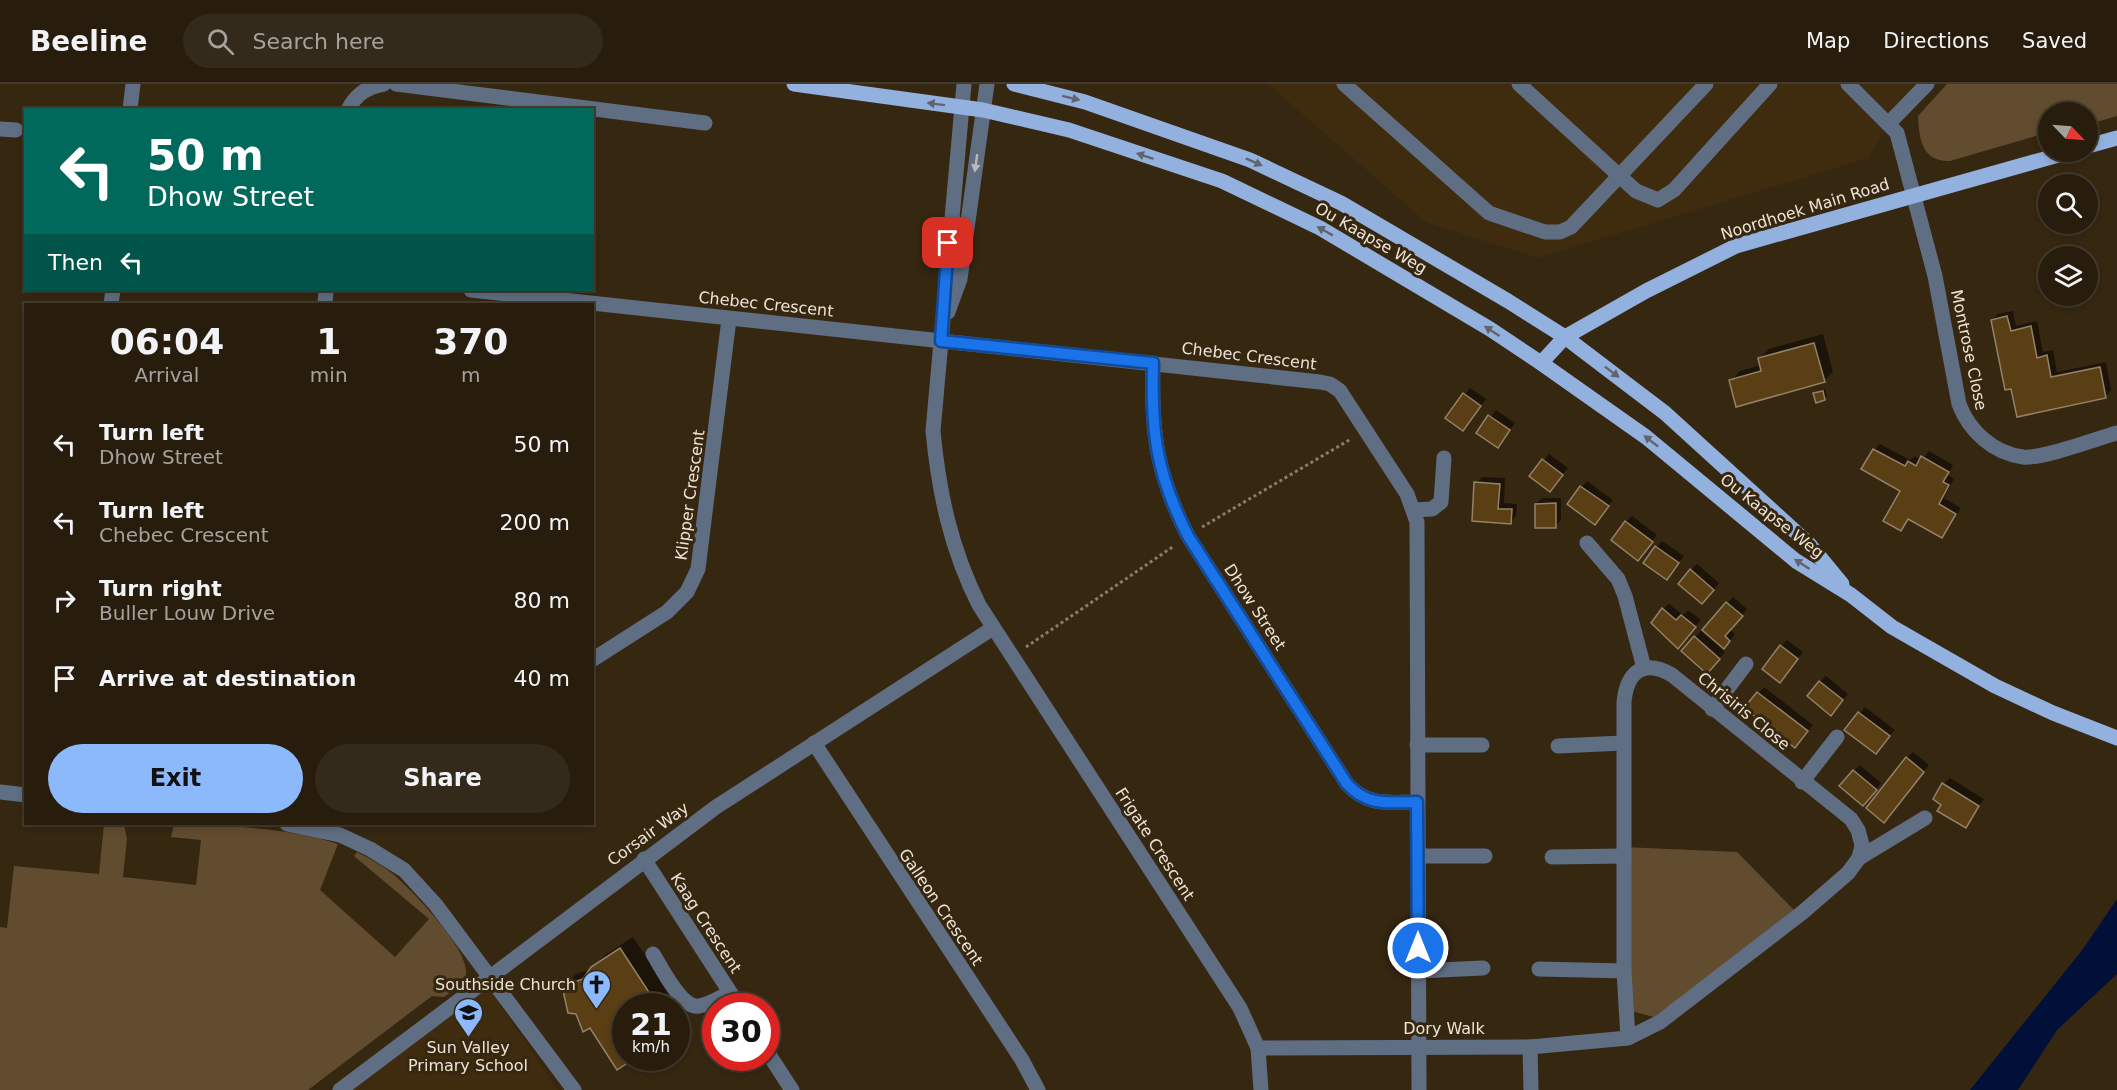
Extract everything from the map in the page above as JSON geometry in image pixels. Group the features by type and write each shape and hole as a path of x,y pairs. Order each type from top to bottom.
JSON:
{"main road":[{"name":"Ou Kaapse Weg","path":"795,84 983,110 1069,130 1222,181 1320,228 1481,323 1541,363 1646,437 1796,561 1851,595 1892,627 1937,655 2053,713 2117,738"},
{"name":"Ou Kaapse Weg","path":"1014,84 1085,102 1250,160 1341,203 1499,295 1565,337 1665,412 1809,544 1851,595"},
{"path":"2098,143 2117,138"},
{"name":"Noordhoek Main Road","path":"1541,363 1565,337 1646,291 1736,246 2038,160"}],"street":[{"path":"130,108 133,84"},
{"path":"349,108 359,94 372,86 384,84"},
{"path":"396,84 586,108"},
{"path":"942,333 964,84"},
{"path":"942,333 960,279 987,84"},
{"path":"1344,84 1489,213 1545,232 1560,232 1571,227 1706,84"},
{"path":"1519,84 1620,176 1646,197 1658,200 1666,197 1770,84"},
{"name":"Montrose Close","path":"1848,84 1897,133 1935,276 1959,404 1965,421 1990,444 2024,457 2117,433"},
{"path":"1888,123 1927,84"},
{"path":"594,109 705,123"},
{"path":"0,129 16,130"},
{"name":"Chebec Crescent","path":"477,291 563,303"},
{"name":"Chebec Crescent","path":"594,306 729,319 942,333 1153,363 1330,384 1347,400 1407,494 1414,510 1417,535 1419,1090"},
{"name":"Klipper Crescent","path":"594,659 667,612 687,592 698,569 729,319"},
{"name":"Frigate Crescent","path":"942,333 933,431 938,483 956,555 979,605 993,628 1240,1008 1258,1048 1260,1090"},
{"name":"Dhow Street","path":"1153,363 1152,406 1159,466 1172,504 1188,536 1347,784 1357,795 1367,800 1417,802"},
{"path":"1414,510 1432,509 1441,502 1444,458"},
{"path":"1587,543 1622,587 1644,668 1630,678 1625,688 1623,743 1624,971 1628,1038 1660,1022 1803,912 1848,873 1859,858 1925,818"},
{"name":"Corsair Way","path":"340,1090 489,975 716,807 993,628"},
{"path":"1712,709 1746,664"},
{"name":"Chrisiris Close","path":"1644,668 1659,668 1672,675 1802,782 1851,819 1858,830 1862,844 1859,858"},
{"path":"1802,782 1837,737"},
{"name":"Galleon Crescent","path":"814,743 888,860 1022,1060 1038,1090"},
{"path":"1558,746 1623,743"},
{"path":"1417,745 1482,745"},
{"path":"0,792 24,795"},
{"path":"291,825 340,836 370,849 404,870 436,905 574,1090"},
{"path":"1418,856 1485,856"},
{"path":"1552,857 1624,856"},
{"name":"Kaag Crescent","path":"644,859 730,993"},
{"path":"653,954 681,998 690,1005 702,1006"},
{"path":"1418,970 1483,968"},
{"path":"1539,969 1624,971"},
{"name":"Dory Walk","path":"1258,1048 1530,1047 1628,1038"},
{"path":"1530,1047 1531,1090"},
{"path":"780,1071 792,1090"}],"shaded area":[{"path":"1268,84 1927,84 1889,123 1869,158 1537,258 1426,222"},
{"path":"1947,84 2117,84 2117,116 2098,122 2098,102 2038,102 2038,135 1950,161 1933,158 1924,148 1919,133 1918,116"},
{"path":"104,825 124,825 127,839 123,877 196,885 201,840 171,837 174,825 234,826 279,831 338,844 320,890 395,957 429,919 354,856 357,852 375,862 393,874 438,921 459,950 465,963 465,978 444,997 432,996 308,1090 0,1090 0,927 7,928 14,866 99,874"},
{"path":"1624,847 1737,852 1798,914 1654,1017 1627,1010"},
{"name":"Sun Valley Primary School","path":"486,984 558,1090 343,1090"}],"water":[{"path":"2117,899 2117,974 2057,1030 2018,1090 1970,1090 2083,949"}],"building":[{"path":"2007,316 2011,331 2031,326 2037,358 2047,355 2051,377 2100,367 2106,398 2017,417 2011,389 2005,390 1991,320"},
{"path":"1814,343 1825,382 1736,407 1729,380 1761,371 1758,358"},
{"path":"1823,391 1825,400 1816,403 1813,393"},
{"path":"1463,393 1481,406 1463,431 1445,418"},
{"path":"1488,415 1510,430 1498,448 1476,433"},
{"path":"1873,449 1905,466 1908,461 1916,466 1921,456 1949,472 1943,482 1949,485 1939,504 1956,514 1942,538 1908,519 1901,531 1883,521 1900,491 1861,469"},
{"path":"1542,459 1563,475 1550,492 1529,476"},
{"path":"1474,482 1500,484 1498,509 1512,509 1511,524 1472,521"},
{"path":"1580,486 1609,506 1595,525 1567,504"},
{"path":"1556,503 1556,528 1535,528 1535,504"},
{"path":"1625,521 1653,542 1638,561 1611,540"},
{"path":"1655,546 1679,563 1667,580 1643,563"},
{"path":"1690,569 1714,590 1702,604 1678,584"},
{"path":"1726,602 1743,616 1725,636 1730,641 1724,649 1702,630"},
{"path":"1662,608 1676,620 1681,615 1696,627 1678,649 1651,623"},
{"path":"1694,636 1720,659 1707,674 1681,651"},
{"path":"1780,645 1798,659 1780,683 1762,669"},
{"path":"1819,681 1843,700 1831,716 1807,696"},
{"path":"1757,692 1808,731 1795,748 1744,708"},
{"path":"1858,712 1890,736 1876,754 1844,730"},
{"path":"1906,757 1924,772 1884,823 1866,808"},
{"path":"1853,770 1877,790 1863,806 1839,786"},
{"path":"1942,783 1979,806 1966,828 1937,811 1941,805 1933,799"},
{"name":"Southside Church","path":"620,948 649,993 612,993 612,1062 590,1028 583,1032 576,1014 568,1013 562,986 583,979 591,967"}],"place":[{"name":"Southside Church","path":"597,1010"},
{"name":"Sun Valley Primary School","path":"468,1038"}],"route":[{"path":"948,243 941,341 1153,363 1152,406 1154,439 1159,466 1172,504 1188,536 1347,784 1357,795 1367,800 1417,802 1418,948"}]}
